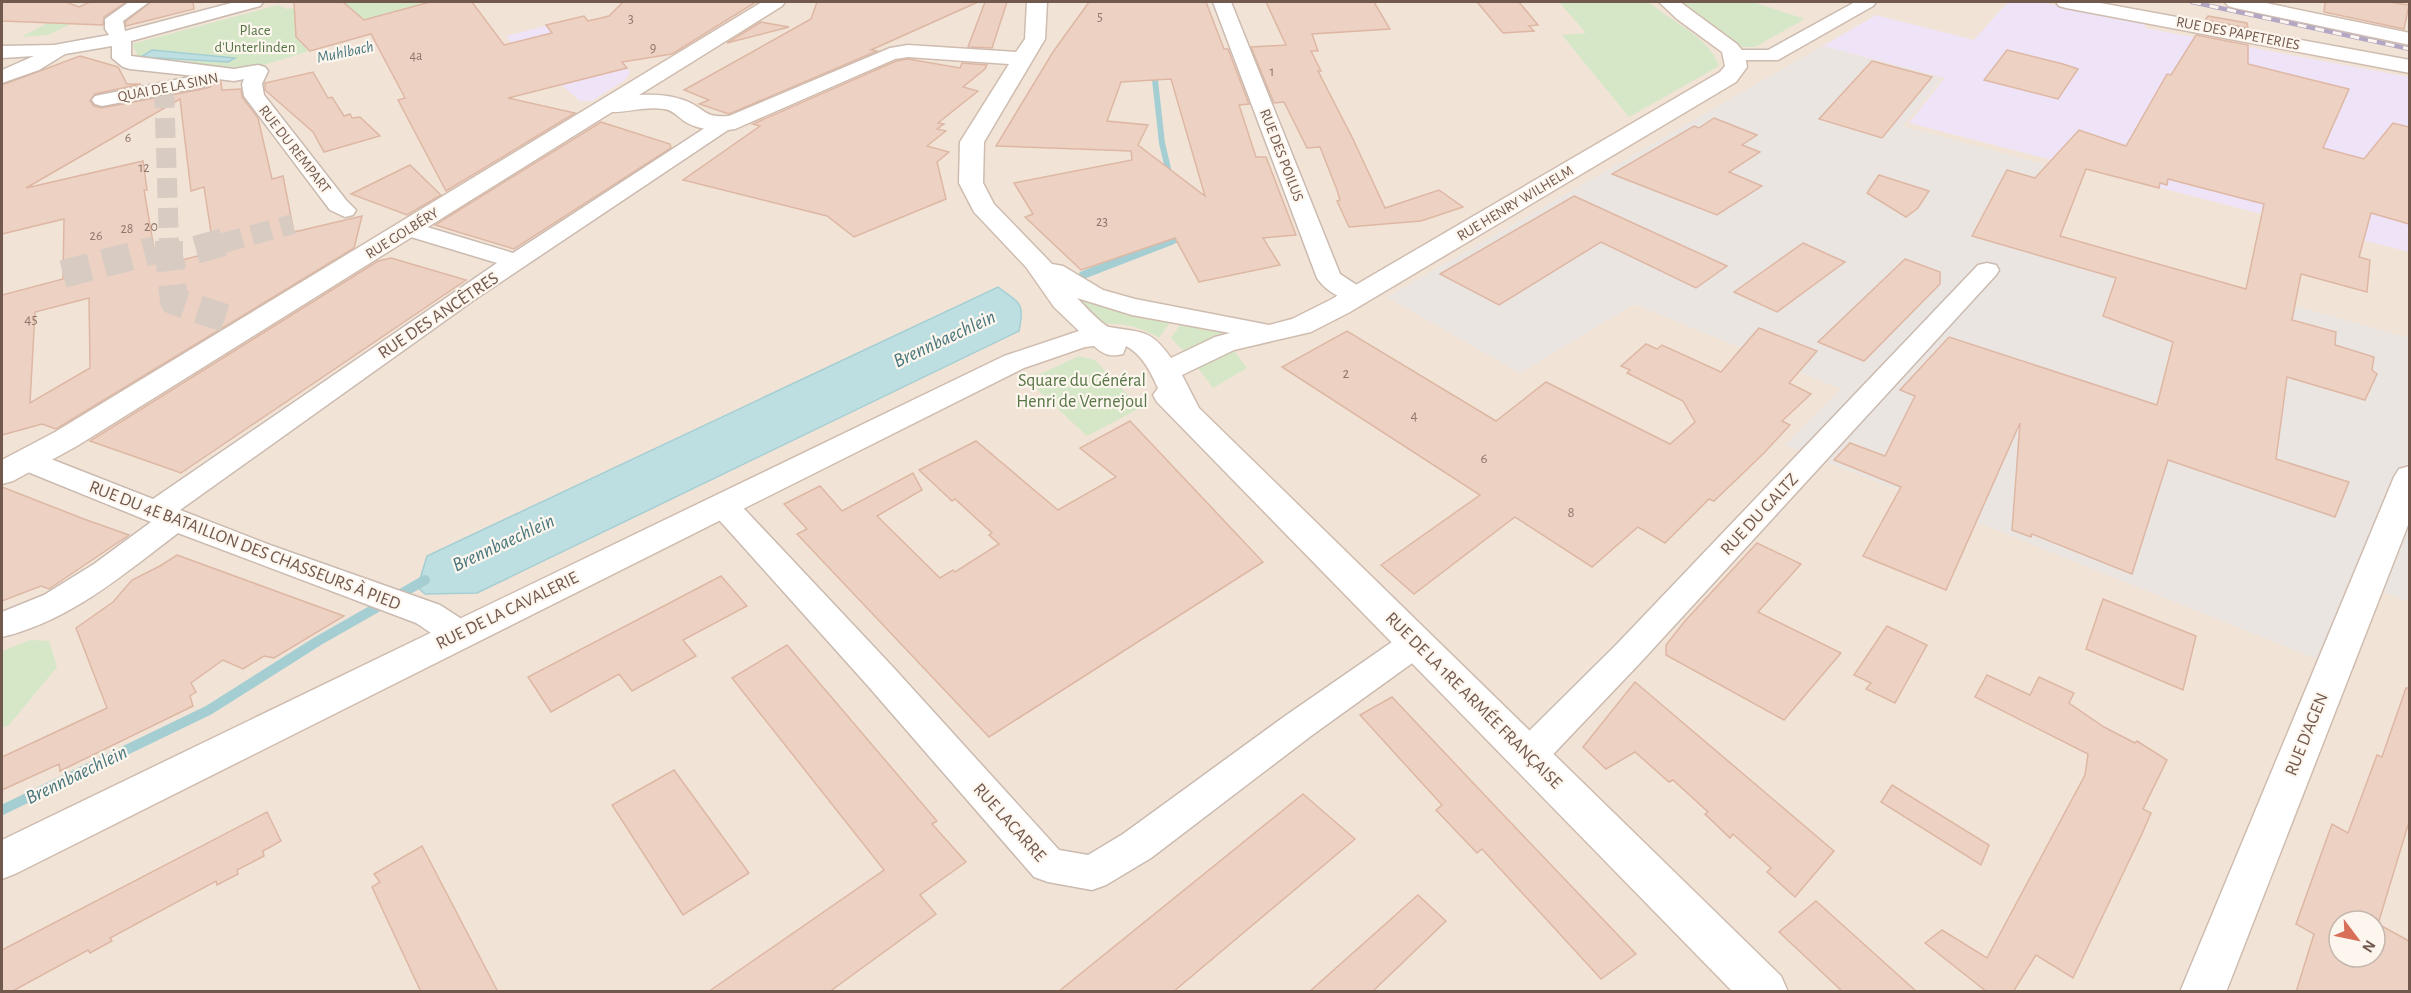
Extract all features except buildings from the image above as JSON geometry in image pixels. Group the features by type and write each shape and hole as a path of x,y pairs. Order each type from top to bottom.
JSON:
{"main road":[{"name":"RUE GOLBÉRY","path":"15,467 409,229 775,2"},
{"path":"1037,2 1035,39 972,142 971,183 983,207 1036,261 1064,301 1099,336 1184,409"},
{"path":"1669,2 1684,15 1722,40 1734,54"},
{"name":"RUE DES PAPETERIES","path":"2066,2 2409,67"},
{"path":"2235,2 2409,39"},
{"path":"605,108 637,102 662,102 680,106 692,116 708,122 724,124 735,122 890,54 908,51 1024,59"},
{"name":"RUE HENRY WILHELM","path":"1164,372 1225,343 1302,326 1357,296 1716,86 1734,72 1736,67 1734,54"},
{"name":"RUE HENRY WILHELM","path":"1036,261 1093,296 1132,307 1274,333"},
{"name":"RUE DE LA CAVALERIE","path":"1014,362 1048,330 1064,301"},
{"path":"1099,336 1115,334 1140,341 1151,352 1164,372 1184,409"},
{"name":"RUE DE LA CAVALERIE","path":"2,860 443,624 723,505 1014,362 1099,336"},
{"name":"RUE DE LA 1RE ARMÉE FRANÇAISE","path":"1184,409 1765,992"},
{"name":"RUE D'AGEN","path":"2203,992 2409,477"}],"street":[{"path":"122,37 114,28 114,19 140,2"},
{"path":"2,52 86,47 254,2"},
{"name":"RUE DES POILUS","path":"1222,2 1329,278 1357,296"},
{"path":"1734,54 1771,56 1867,2"},
{"name":"QUAI DE LA SINN","path":"122,37 122,58 130,63 248,77"},
{"path":"2,77 32,66 60,49"},
{"name":"QUAI DE LA SINN","path":"102,100 248,77"},
{"name":"RUE DU REMPART","path":"248,77 254,96 338,205 345,210"},
{"name":"RUE DES ANCÊTRES","path":"2,626 56,604 105,572 165,516 400,340 724,124"},
{"path":"409,229 518,262"},
{"name":"RUE DU GALTZ","path":"1528,756 1628,654 1987,270"},
{"name":"RUE DU 4E BATAILLON DES CHASSEURS À PIED","path":"15,467 165,516 359,589 443,624"},
{"name":"RUE LACARRE","path":"723,505 880,676 1048,865 1092,873 1137,846 1417,642"}],"shaded area":[{"path":"2,2 2409,2 2409,338 2051,237 2076,173 1902,126 1943,78 1520,373 1634,304 1841,389 1786,445 2378,590 2409,602 2409,991 2,992"},
{"path":"2008,2 2039,2 2145,22 2145,28 2409,77 2409,252 1909,123 1945,78 1823,46 1876,15 1974,40"},
{"path":"584,16 630,72 625,80 592,101 580,101 538,64 528,66 506,36"},
{"path":"1822,46 1943,78 1903,126 2076,173 2051,237 2409,338 2409,602 2378,590 2324,662 1785,445 1841,389 1634,304 1520,373 1387,297"}],"green space":[{"path":"343,2 430,2 364,20"},
{"path":"1559,2 1649,2 1707,46 1719,66 1629,117 1562,35 1586,33"},
{"path":"1679,2 1753,2 1805,19 1755,47 1742,47"},
{"name":"Place d'Unterlinden","path":"278,5 287,9 302,7 329,35 301,43 309,51 252,69 133,59 137,54 132,44","holes":["206,55 234,58 228,62 142,57"]},
{"path":"56,19 77,21 48,35 21,37"},
{"path":"1075,297 1172,320 1159,338 1132,326 1102,324"},
{"path":"1182,322 1232,333 1186,353 1171,338"},
{"path":"1229,351 1235,352 1247,368 1213,388 1198,368"},
{"name":"Square du Général Henri de Vernejoul","path":"1079,356 1095,360 1140,408 1087,436 1027,380"},
{"path":"31,640 49,641 57,667 9,725 2,728 2,651"}],"water":[{"path":"152,50 235,58 228,62 141,57"},
{"path":"998,287 1016,301 1021,309 1019,331 477,593 425,594 414,584 420,579 427,556"}],"waterway":[{"name":"Brennbaechlein","path":"1154,71 1162,143 1170,177"},
{"name":"Brennbaechlein","path":"1168,243 1185,236"},
{"name":"Brennbaechlein","path":"1083,275 1171,241"},
{"name":"Brennbaechlein","path":"2,810 209,710 318,641 425,580"}],"tunnel":[{"path":"164,88 169,243"},
{"path":"223,243 293,224"},
{"path":"169,257 228,241"},
{"path":"169,243 169,257"},
{"path":"63,274 155,250"},
{"path":"169,257 174,301 225,318"}],"railway":[{"path":"2192,2 2410,49"}],"water label":[{"name":"Muhlbach","path":"345,51"}]}
